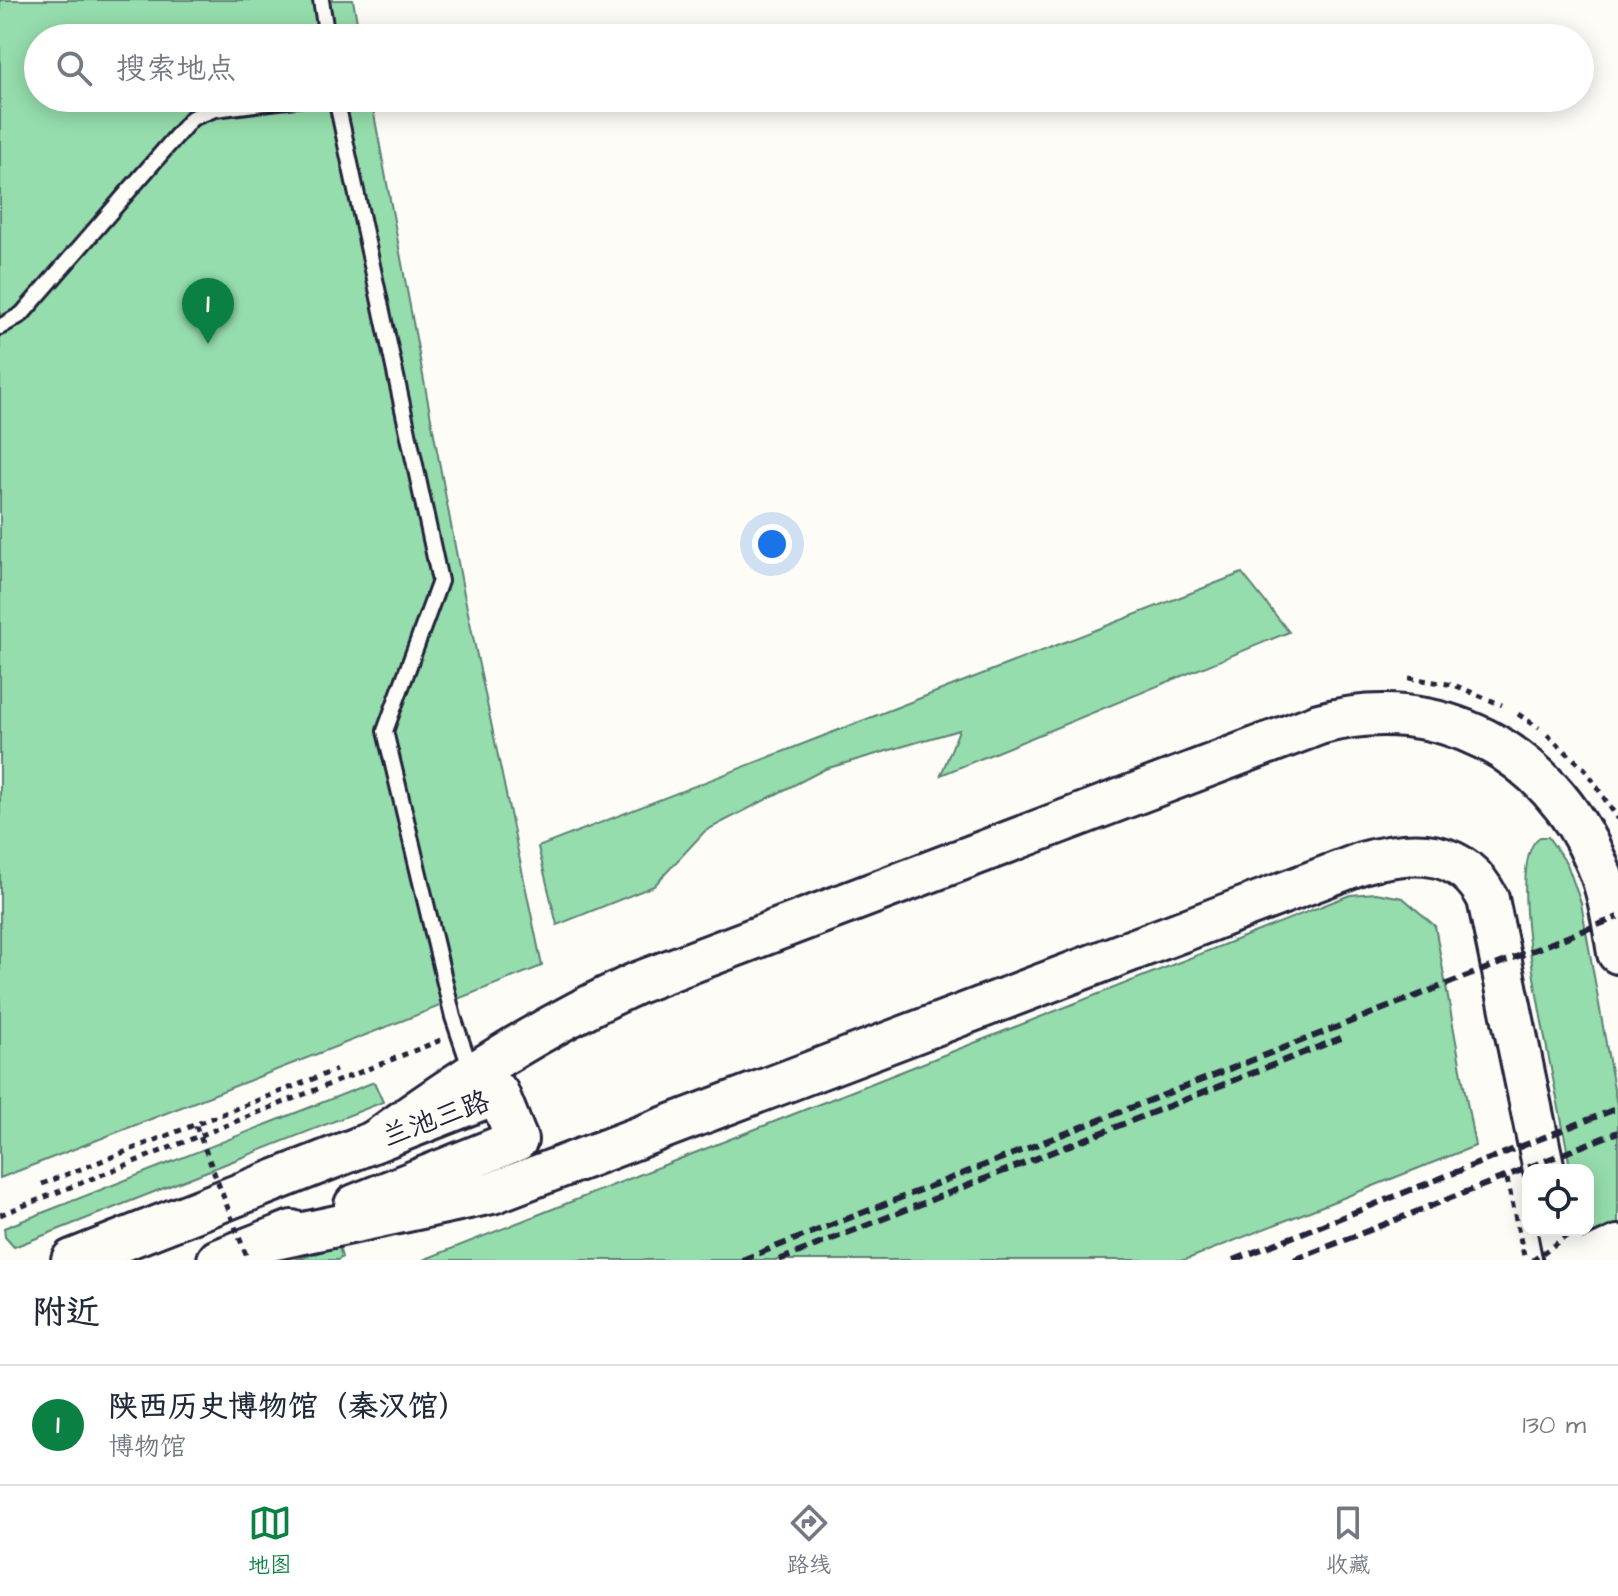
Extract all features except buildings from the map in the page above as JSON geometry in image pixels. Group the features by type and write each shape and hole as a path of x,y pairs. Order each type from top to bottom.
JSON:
{"street":[{"path":"375,1141 472,1073 570,1014 637,983 1319,724 1366,713 1410,714 1457,727 1499,747 1536,776 1565,809 1589,846 1601,876 1618,953"},
{"path":"257,1250 492,1193 1362,863 1409,853 1451,858 1480,884 1488,899 1543,1164"},
{"name":"兰池三路","path":"72,1260 498,1093 517,1140 257,1250 218,1260"},
{"path":"1567,1236 1588,1252"}],"lane":[{"path":"321,0 325,24"},
{"path":"0,327 22,314 192,118 207,112"},
{"path":"339,112 440,581 385,731 453,1017 472,1073"}],"path":[{"path":"42,1184 336,1070"},
{"path":"196,1126 257,1250"},
{"path":"1504,1165 1525,1260"},
{"path":"1533,1260 1588,1252"}],"green space":[{"path":"0,0 353,0 357,24 24,24 24,112 374,112 463,589 542,966 0,1178"},
{"path":"1242,573 1289,632 941,775 959,730 825,769 705,831 654,886 557,925 538,847"},
{"path":"1540,837 1548,837 1567,864 1581,903 1618,1111 1618,1260 1583,1260 1580,1236 1594,1236 1594,1164 1569,1164 1529,940 1525,893 1528,857"},
{"path":"1376,893 1403,898 1435,926 1475,1146 1185,1260 423,1260 1350,895"},
{"path":"374,1082 383,1102 14,1247 5,1237 4,1228"},
{"path":"339,1247 342,1257 338,1260 295,1260"}],"railway":[{"path":"742,1260 1618,917"},
{"path":"779,1260 1341,1038"},
{"path":"1234,1260 1618,1108"},
{"path":"1294,1260 1618,1132"}],"place":[{"name":"陕西历史博物馆（秦汉馆）","path":"208,344"}]}
